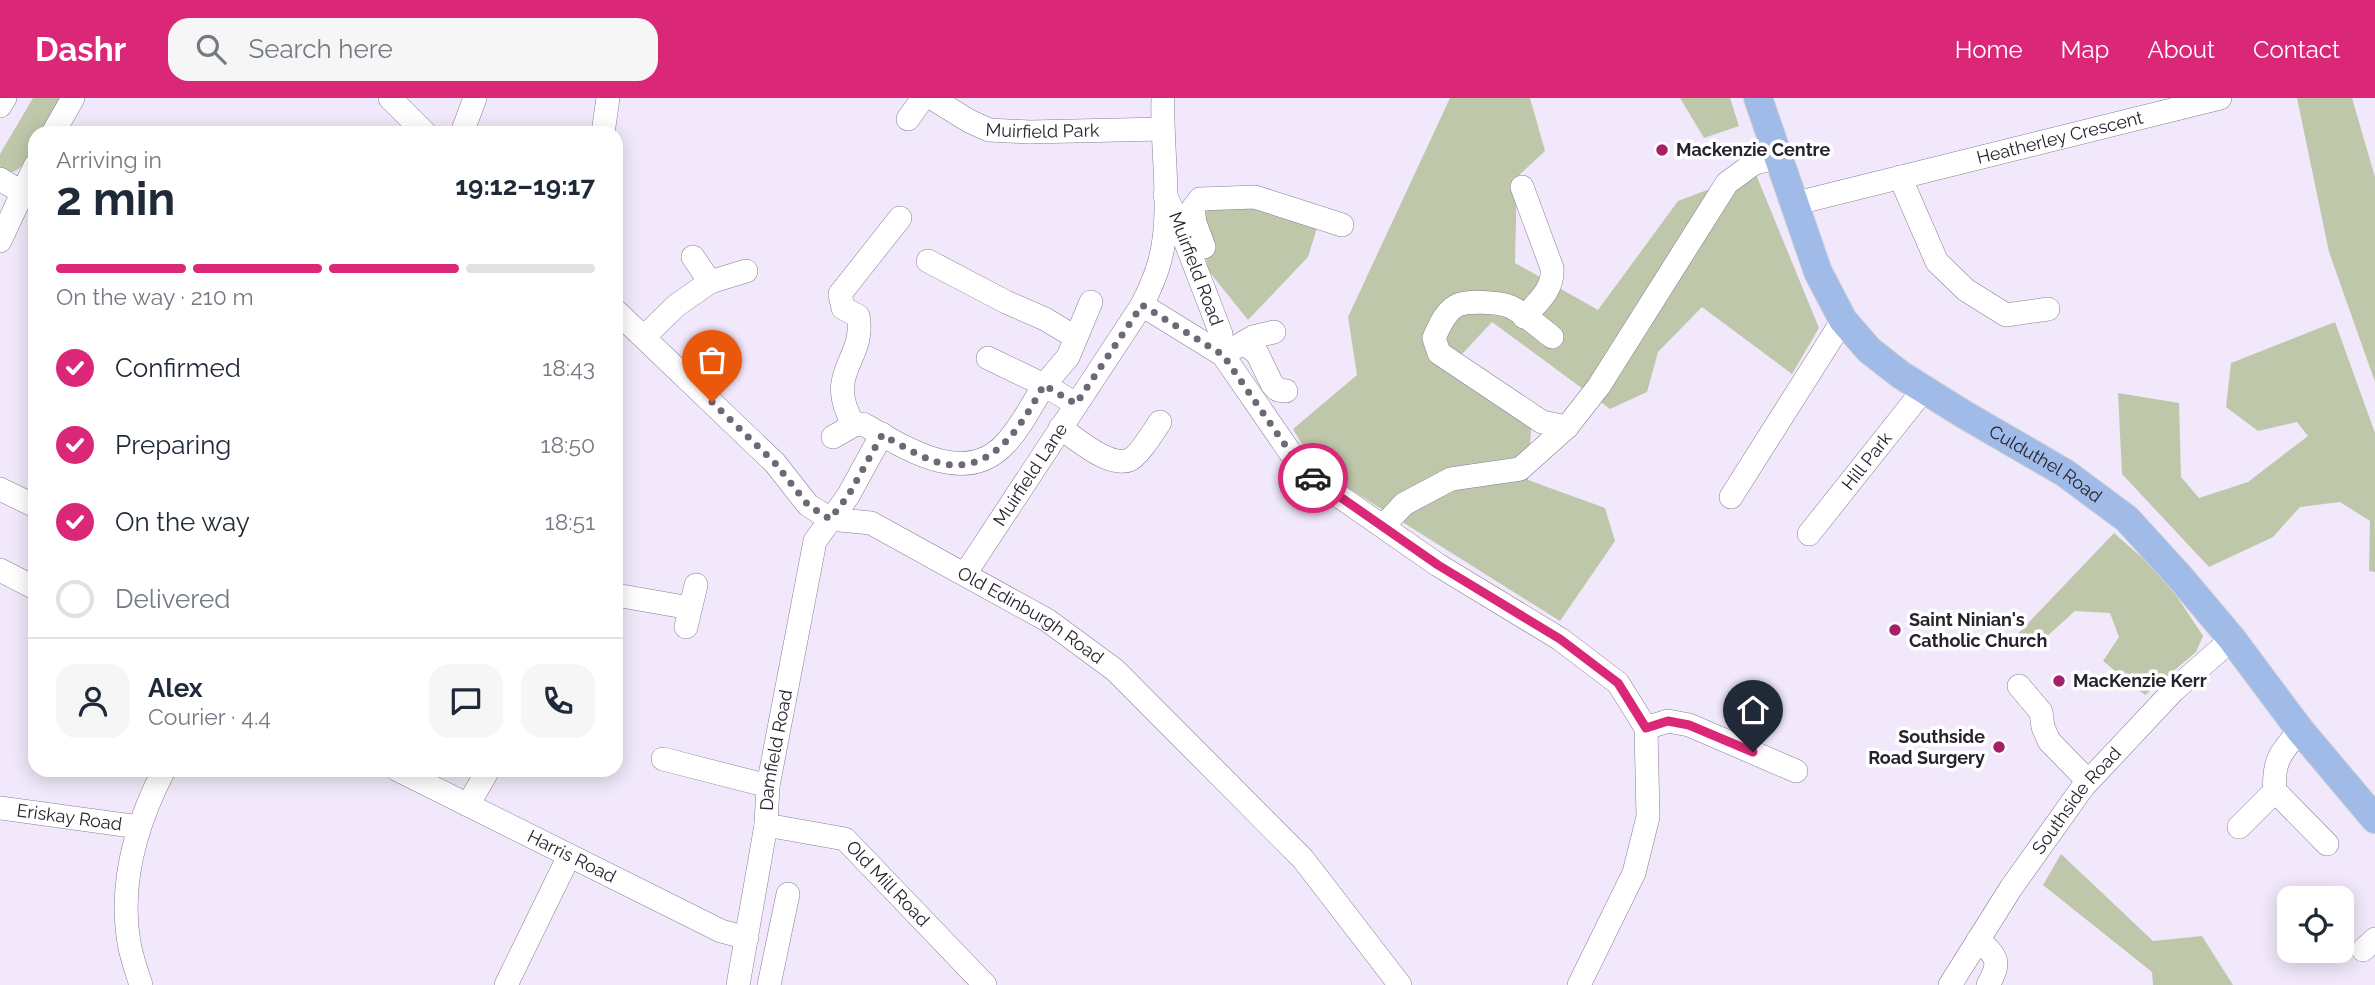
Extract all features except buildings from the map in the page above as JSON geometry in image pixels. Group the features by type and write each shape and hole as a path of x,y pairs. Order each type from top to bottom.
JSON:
{"main road":[{"name":"Culduthel Road","path":"1758,98 1818,272 1843,320 1869,350 1901,374 2065,473 2127,519 2232,639 2300,730 2375,819"}],"street":[{"path":"0,106 5,98"},
{"path":"57,126 73,98"},
{"path":"390,98 418,126"},
{"path":"465,126 475,98"},
{"path":"604,126 608,98"},
{"path":"908,119 923,98"},
{"name":"Muirfield Park","path":"932,98 989,130 1030,132 1162,129"},
{"name":"Muirfield Road","path":"1163,98 1165,195 1177,217 1221,334 1223,355 1303,471 1438,565 1560,639 1618,683 1646,728"},
{"name":"Heatherley Crescent","path":"1793,204 2220,98"},
{"path":"1382,526 1404,504 1451,479 1520,469 1567,427 1599,386 1727,183 1753,164 1777,157"},
{"path":"1900,177 1937,262 1966,290 2006,315 2048,309"},
{"path":"0,179 22,191"},
{"path":"0,242 28,179"},
{"path":"1522,187 1552,268 1547,291 1524,317"},
{"name":"Muirfield Lane","path":"965,574 1142,305 1161,258 1165,195"},
{"path":"1199,276 1208,271 1208,257 1195,223 1193,208 1200,199 1255,197 1342,225"},
{"path":"854,425 846,411 841,392 846,368 861,331 858,316 843,308 840,294 900,218"},
{"path":"692,257 710,282"},
{"path":"928,261 1045,319 1074,337"},
{"path":"644,337 677,305 710,282 746,271"},
{"path":"832,437 854,425 863,424 927,457 950,465 977,463 1004,446 1044,385 1068,357 1074,337 1091,302"},
{"path":"1552,337 1510,306 1496,303 1457,305 1443,319 1434,338 1439,353 1542,422 1567,427"},
{"path":"1142,305 1223,355 1253,337 1275,332"},
{"path":"623,318 775,463 808,505 830,519"},
{"path":"1731,497 1843,320"},
{"path":"1243,343 1257,353 1272,384 1278,390 1286,391"},
{"path":"988,358 1076,404"},
{"name":"Hill Park","path":"1809,534 1925,388"},
{"path":"1060,428 1107,459 1118,461 1129,460 1135,456 1160,422"},
{"name":"Damfield Road","path":"738,985 766,825 768,786 815,541 848,496 882,435"},
{"path":"0,489 28,503"},
{"name":"Old Edinburgh Road","path":"830,519 871,523 1047,620 1115,670 1303,859 1400,985"},
{"path":"0,570 28,584"},
{"path":"623,598 688,618 696,586"},
{"name":"Southside Road","path":"1950,985 2011,888 2088,781 2174,690 2232,639"},
{"path":"2019,686 2041,712 2049,741 2088,781"},
{"path":"1579,985 1634,873 1648,817 1646,728 1668,721 1689,725 1796,771"},
{"path":"2239,827 2275,791 2275,764 2300,730"},
{"path":"663,759 768,786"},
{"name":"Eriskay Road","path":"141,985 130,949 127,916 129,876 139,827 161,777"},
{"name":"Harris Road","path":"412,777 721,931 747,938"},
{"path":"468,805 484,777"},
{"path":"2275,791 2328,844"},
{"name":"Eriskay Road","path":"0,808 139,827"},
{"name":"Old Mill Road","path":"766,825 845,839 985,985"},
{"path":"506,985 569,856"},
{"path":"769,985 788,894"},
{"path":"1978,940 1993,953 1996,961 1996,971 1988,985"}],"green space":[{"path":"33,98 61,98 44,126 28,126 28,156 21,167 10,172 0,169 0,154"},
{"path":"1450,98 1530,98 1545,151 1517,177 1515,263 1598,310 1678,201 1755,172 1819,328 1792,374 1702,307 1658,352 1647,392 1610,409 1492,322 1450,367 1531,429 1528,480 1605,508 1615,541 1560,621 1337,481 1309,456 1293,429 1357,375 1348,317"},
{"path":"1680,98 1730,98 1739,126 1704,138"},
{"path":"2297,98 2352,98 2375,177 2375,382 2329,252"},
{"path":"1263,190 1321,215 1308,257 1248,320 1208,270 1199,214"},
{"path":"2335,322 2375,433 2375,572 2369,571 2370,521 2340,502 2300,507 2273,537 2209,567 2122,474 2118,393 2179,403 2181,477 2199,498 2248,482 2308,436 2297,422 2258,431 2226,407 2231,363"},
{"path":"2114,533 2164,577 2203,636 2196,652 2145,695 2103,661 2119,637 2110,613 2075,611 2034,648 2014,638"},
{"path":"2061,854 2153,941 2202,936 2233,985 2153,985 2152,972 2043,885"}],"way so far":[{"path":"712,402 775,463 808,505 830,519 848,496 882,435 950,465 977,463 1004,446 1044,385 1076,404 1142,305 1223,355 1303,471 1313,478"}],"place":[{"name":"Mackenzie Centre","path":"1662,150"},
{"name":"Saint Ninian's Catholic Church","path":"1895,630"},
{"name":"MacKenzie Kerr","path":"2059,681"},
{"name":"Southside Road Surgery","path":"1999,747"}],"route":[{"path":"1313,478 1438,565 1560,639 1618,683 1646,728 1668,721 1689,725 1753,752"}]}
